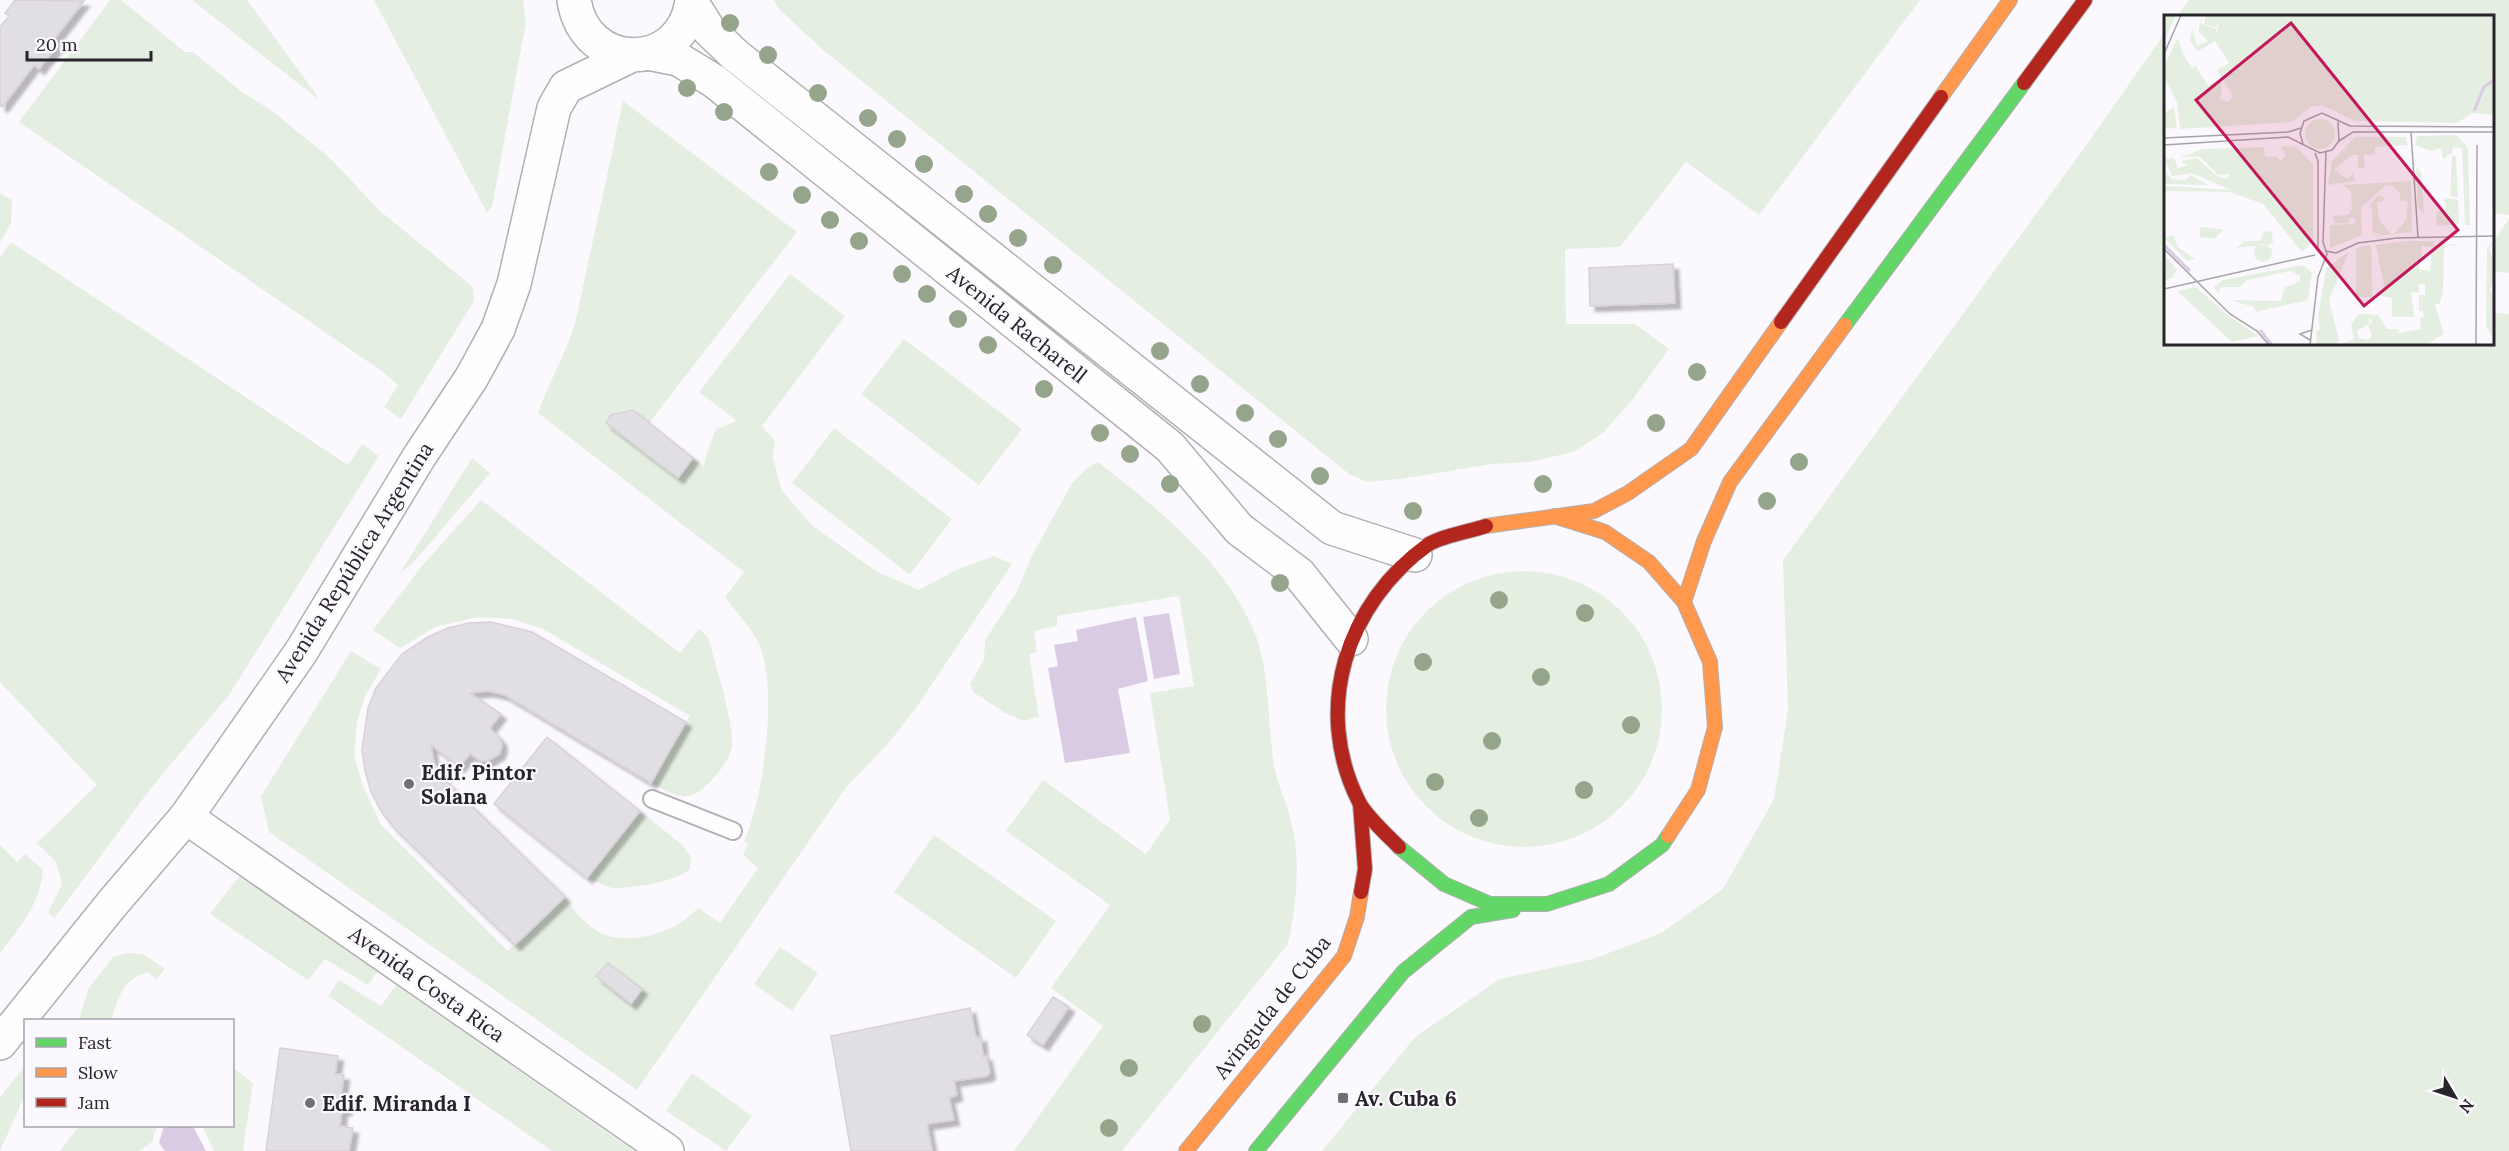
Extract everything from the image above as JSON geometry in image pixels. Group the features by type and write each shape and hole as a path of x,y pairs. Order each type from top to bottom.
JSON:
{"main road":[{"path":"1547,903 1490,904 1444,884 1398,845 1360,804 1342,754 1337,694 1351,639 1383,586 1431,543 1490,525 1594,511 1628,493 1691,449 2010,0"},
{"path":"1684,602 1704,541 1730,482 2085,0"},
{"path":"1256,1151 1403,972 1471,917 1547,903 1610,884 1662,844 1698,790 1715,727 1710,662 1684,602 1649,562 1605,532 1554,516"},
{"name":"Avinguda de Cuba","path":"1186,1151 1344,956 1357,917 1365,869 1360,804"}],"street":[{"name":"Avenida Racharell","path":"574,0 577,16 583,29 596,43 612,52 678,59 714,81 1170,447 1239,529 1299,574 1351,639"},
{"name":"Avenida Racharell","path":"692,1 708,30 735,55 1332,528 1415,555"},
{"name":"Avenida República Argentina","path":"0,1043 186,817 301,652 419,457 466,385 498,329 514,285 554,108 566,87 639,54 665,46 688,18 692,1"},
{"name":"Avenida Costa Rica","path":"186,817 667,1151"}],"lane":[{"path":"652,799 733,831"}],"green space":[{"path":"110,0 121,0 185,52 193,52 242,92 272,111 330,158 379,210 473,287 474,301 401,419 384,407 398,385 383,372 19,122"},
{"path":"192,0 247,0 318,99"},
{"path":"374,0 523,0 526,22 492,207 487,213"},
{"path":"773,0 1920,0 1759,215 1686,162 1620,247 1565,249 1566,324 1635,324 1669,349 1633,399 1603,433 1573,452 1530,462 1492,464 1367,482 1349,474 822,49 780,10"},
{"path":"2189,0 2509,0 2509,215 2494,213 2494,15 2178,15"},
{"path":"2164,34 2164,345 2494,345 2494,312 2509,314 2509,1151 1322,1151 1415,1037 1500,979 1593,959 1661,933 1723,889 1774,799 1788,710 1783,560 2082,151"},
{"path":"623,101 797,232 649,423 704,466 716,429 737,421 699,392 790,274 845,316 762,426 775,441 773,458 782,491 813,526 876,571 919,590 956,570 994,556 1012,564 918,705 888,744 847,786 637,1090 269,832 261,796 351,651 381,669 365,696 357,722 354,755 363,786 381,825 508,951 565,897 574,910 593,928 614,937 649,936 671,928 698,908 720,923 758,868 743,855 748,844 744,841 758,798 763,770 768,713 767,685 764,661 758,642 725,597 744,572 538,413 575,324"},
{"path":"0,193 12,200 11,224 0,242"},
{"path":"2509,219 2509,273 2494,271 2494,241"},
{"path":"11,242 348,465 362,444 379,456 229,695 151,788 54,919 48,912 62,884 56,862 37,843 97,785 0,682 0,257"},
{"path":"904,339 1022,429 979,485 861,394"},
{"path":"834,428 952,519 910,575 792,483"},
{"path":"472,458 490,473 414,562 400,573"},
{"path":"1098,462 1166,517 1207,558 1241,605 1254,631 1266,681 1275,770 1289,813 1296,846 1297,878 1294,911 1288,944 1122,1151 1014,1151 1103,1026 1051,988 1110,905 1006,831 1043,780 1146,854 1170,820 1150,693 1194,686 1179,596 1057,616 1057,626 1034,631 1037,652 1029,654 1039,717 1023,721 1005,713 973,692 970,684 984,659 985,640 1016,593 1033,554 1071,485 1086,469"},
{"path":"481,500 680,653 699,629 708,637 728,711 732,740 730,755 708,784 693,794 680,796 651,783 690,716 543,629 512,619 478,617 435,627 400,648 373,630 421,567"},
{"path":"1524,571 1564,577 1589,587 1611,602 1631,622 1646,644 1656,669 1662,709 1656,749 1646,774 1631,796 1611,816 1589,831 1564,841 1524,847 1484,841 1459,831 1437,816 1417,796 1402,774 1392,749 1386,709 1392,669 1402,644 1417,622 1437,602 1459,587 1484,577"},
{"path":"640,811 680,843 691,856 690,869 684,874 665,881 632,887 614,888 587,878"},
{"path":"934,835 1056,921 1016,978 894,892"},
{"path":"0,845 17,862 25,854 43,870 38,894 28,915 0,953"},
{"path":"240,875 377,972 368,985 325,959 308,980 210,914"},
{"path":"780,947 818,973 792,1011 754,984"},
{"path":"128,953 143,954 165,969 156,980 148,972 127,984 119,997 112,1019 79,1019 88,989 113,957"},
{"path":"339,980 381,1006 396,985 634,1151 552,1151 328,996"},
{"path":"24,1067 24,1097 0,1151 0,1097"},
{"path":"234,1069 253,1083 243,1151 214,1151 202,1127 234,1127"},
{"path":"692,1073 752,1116 726,1151 666,1111"},
{"path":"78,1127 157,1127 152,1142 139,1151 60,1151"}],"shaded area":[{"path":"1169,613 1180,674 1154,679 1143,617"},
{"path":"1136,617 1148,681 1118,689 1130,753 1065,763 1048,668 1058,666 1054,645 1078,641 1076,630"},
{"path":"164,1127 194,1127 206,1151 165,1151 159,1143"}],"building":[{"path":"15,0 84,1 52,42 57,46 39,69 34,65 2,107 0,105 0,27 9,16 5,13"},
{"path":"1673,264 1675,303 1590,306 1589,268"},
{"path":"633,410 693,458 678,478 606,423 611,415"},
{"name":"Edif. Pintor Solana","path":"491,622 532,632 686,722 651,783 505,695 488,691 470,693 501,714 490,728 501,740 502,747 499,754 488,761 481,761 470,754 459,767 431,745 434,763 443,778 565,897 515,945 394,828 381,811 371,792 362,750 368,708 376,688 402,654 428,637 448,628 469,623"},
{"path":"547,737 640,811 587,878 494,804"},
{"path":"608,963 642,989 631,1004 596,976"},
{"path":"1053,997 1069,1007 1043,1045 1027,1035"},
{"path":"970,1008 976,1038 981,1036 983,1057 986,1055 990,1073 987,1076 954,1081 957,1095 949,1098 954,1120 927,1124 932,1151 851,1151 831,1036"},
{"name":"Edif. Miranda I","path":"280,1048 338,1056 335,1074 344,1075 341,1096 348,1097 346,1110 342,1110 340,1126 353,1128 349,1151 266,1151"}],"traffic: fast":[{"path":"1845,325 2024,83"},
{"path":"1399,847 1444,884 1490,904 1547,904 1609,884 1662,845 1668,836"},
{"path":"1256,1151 1403,972 1471,917 1513,910"}],"traffic: slow":[{"path":"1941,97 2010,0"},
{"path":"1486,526 1594,511 1628,493 1691,449 1781,322"},
{"path":"1684,602 1704,541 1730,482 1845,325"},
{"path":"1554,516 1605,532 1649,562 1684,602 1710,662 1715,727 1698,790 1668,836"},
{"path":"1186,1151 1344,956 1357,917 1361,892"}],"traffic: jam":[{"path":"2024,83 2085,0"},
{"path":"1781,322 1941,97"},
{"path":"1399,847 1362,808 1345,767 1338,731 1339,695 1345,660 1358,627 1376,596 1400,568 1435,541 1486,526"},
{"path":"1360,804 1365,869 1361,892"}],"place":[{"name":"Edif. Pintor Solana","path":"409,784"},
{"name":"Av. Cuba 6","path":"1343,1098"},
{"name":"Edif. Miranda I","path":"310,1103"}]}
